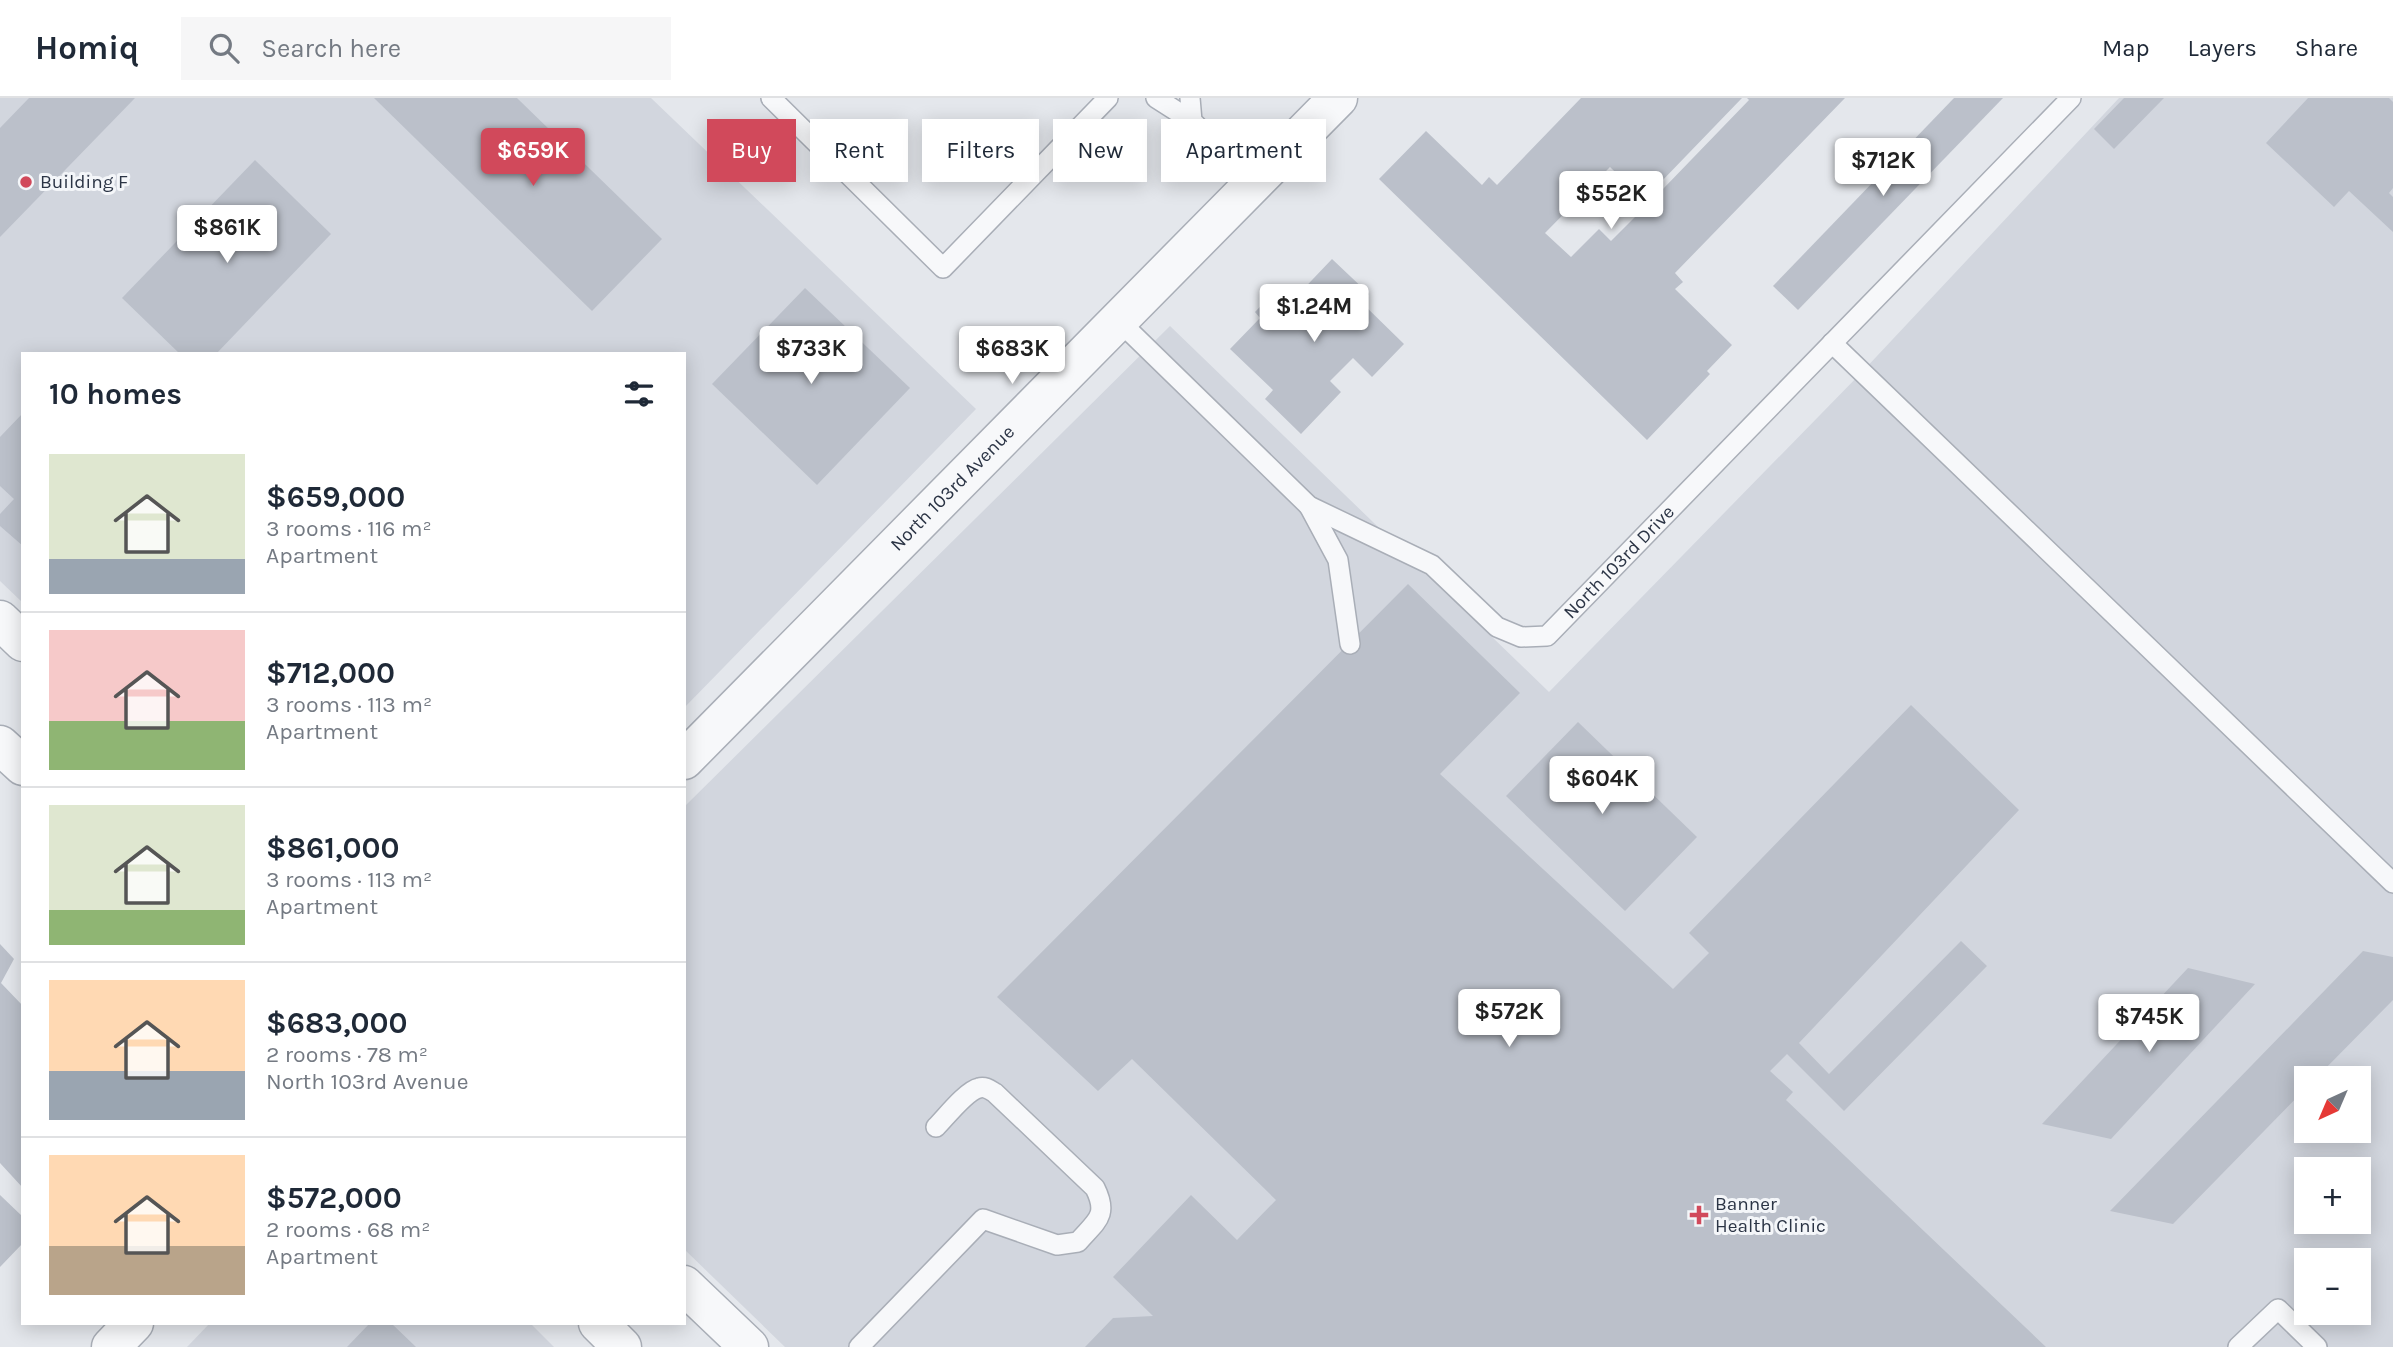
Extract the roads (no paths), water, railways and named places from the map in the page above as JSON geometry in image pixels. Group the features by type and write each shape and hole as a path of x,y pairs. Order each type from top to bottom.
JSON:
{"street":[{"name":"North 103rd Avenue","path":"686,759 1338,98"},
{"path":"0,620 21,640"},
{"path":"0,744 21,764"},
{"path":"686,1287 749,1347"},
{"path":"111,1347 132,1325"},
{"path":"600,1325 622,1347"}],"lane":[{"path":"771,98 943,268 1108,98"},
{"path":"1157,98 1189,119"},
{"path":"1190,98 1192,119"},
{"name":"North 103rd Drive","path":"1118,320 1309,506 1432,565 1497,627 1521,637 1547,636 2071,98"},
{"path":"1832,343 2393,883"},
{"path":"1309,506 1338,561 1350,644"},
{"path":"859,1347 983,1219 1057,1245 1078,1242 1099,1217 1102,1203 1095,1188 995,1093 986,1088 978,1088 967,1095 936,1126"},
{"path":"2238,1347 2278,1309 2317,1347"}],"place":[{"name":"Building F","path":"26,182"},
{"name":"Banner Health Clinic","path":"1699,1215"}]}
